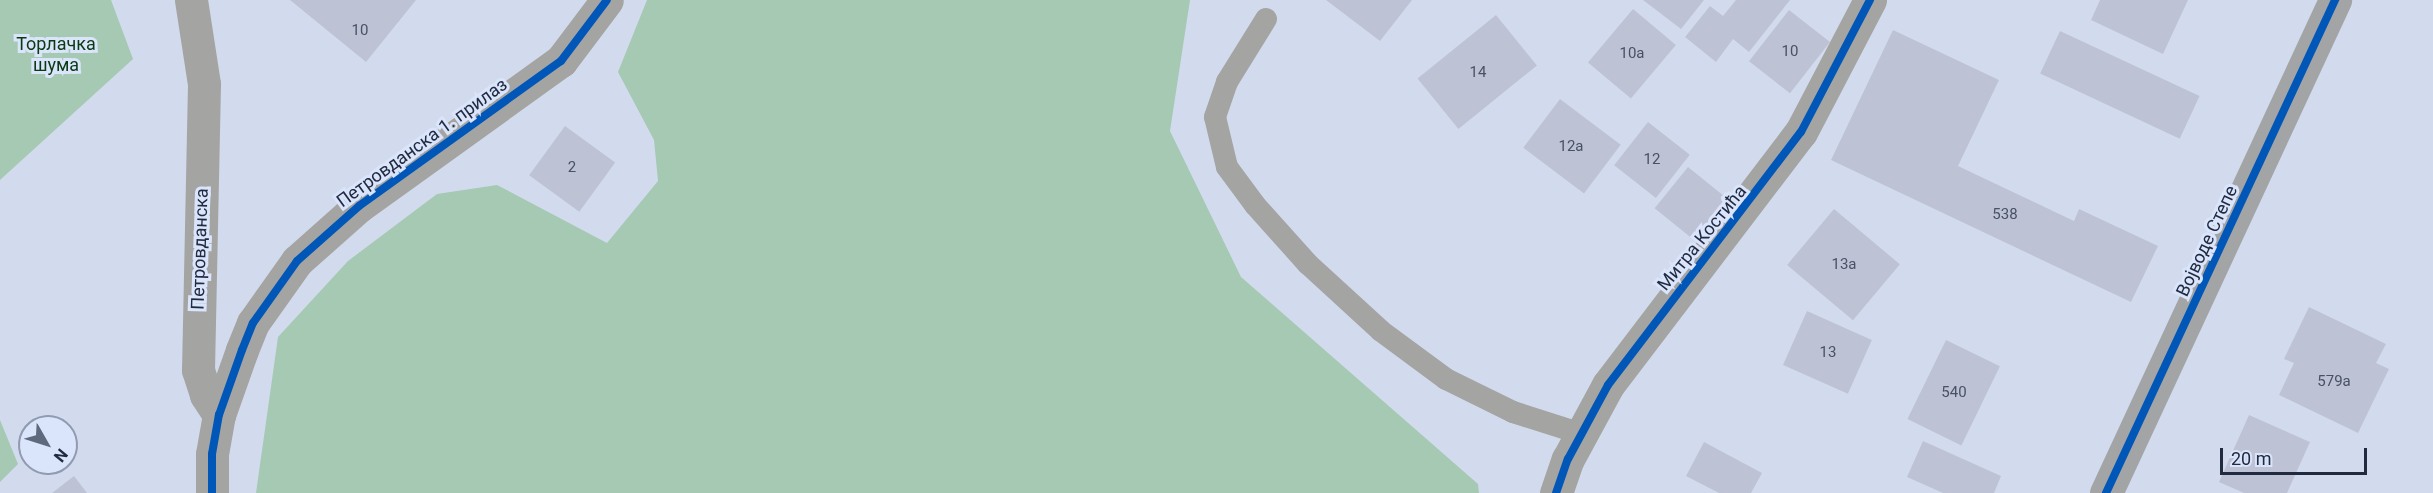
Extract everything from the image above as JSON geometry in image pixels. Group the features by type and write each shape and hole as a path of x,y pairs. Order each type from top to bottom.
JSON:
{"street":[{"name":"Петровданска","path":"191,0 204,84 198,370 206,395 219,415"},
{"name":"Петровданска 1. прилаз","path":"219,415 253,323 297,261 359,206 561,61 607,0"},
{"name":"Митра Костића","path":"1556,493 1581,434 1628,355 1801,132 1870,0"},
{"name":"Војводе Степе","path":"2106,493 2335,0"},
{"path":"212,493 212,454 219,415"}],"lane":[{"path":"1266,19 1223,91 1215,117 1227,167 1255,206 1308,264 1381,331 1446,379 1513,412 1581,434"}],"green space":[{"name":"Торлачка шума","path":"0,0 111,0 133,59 0,180"},
{"path":"647,0 1190,0 1170,131 1241,277 1478,484 1479,493 256,493 278,337 348,261 437,194 497,185 607,243 658,181 654,140 618,72"},
{"path":"0,420 18,464 0,482"}],"building":[{"path":"290,0 416,0 366,62"},
{"path":"1326,0 1412,0 1380,41"},
{"path":"1643,0 1704,0 1681,29"},
{"path":"1736,0 1790,0 1749,52 1733,39 1716,62 1685,37 1710,6 1723,16"},
{"path":"2100,0 2188,0 2163,54 2091,20"},
{"path":"1633,9 1676,45 1631,99 1588,63"},
{"path":"1789,10 1830,42 1790,93 1749,61"},
{"path":"1496,15 1537,66 1458,129 1418,79"},
{"path":"1893,30 1999,80 1958,166 2074,221 2079,209 2158,246 2131,302 1831,160"},
{"path":"2060,31 2200,96 2180,139 2040,74"},
{"path":"1560,99 1621,145 1584,193 1523,148"},
{"path":"1648,122 1690,155 1656,198 1614,165"},
{"path":"565,126 615,162 579,212 529,175"},
{"path":"1688,167 1732,203 1699,244 1655,208"},
{"path":"1834,209 1900,264 1853,320 1787,265"},
{"path":"2309,307 2386,344 2376,363 2389,369 2358,433 2279,395 2294,363 2284,359"},
{"path":"1807,311 1872,340 1848,394 1783,365"},
{"path":"1946,340 2000,366 1961,445 1907,419"},
{"path":"2249,415 2310,442 2287,493 2244,493 2219,482"},
{"path":"1923,441 2001,476 1994,493 1943,493 1907,477"},
{"path":"1704,442 1762,473 1751,493 1719,493 1686,476"},
{"path":"74,476 87,493 52,493"}],"cycle path":[{"path":"212,493 212,454 219,415 242,350 253,323 297,261 359,206 561,61 607,0"},
{"path":"1556,493 1568,459 1608,385 1801,132 1870,0"},
{"path":"2106,493 2335,0"}]}
